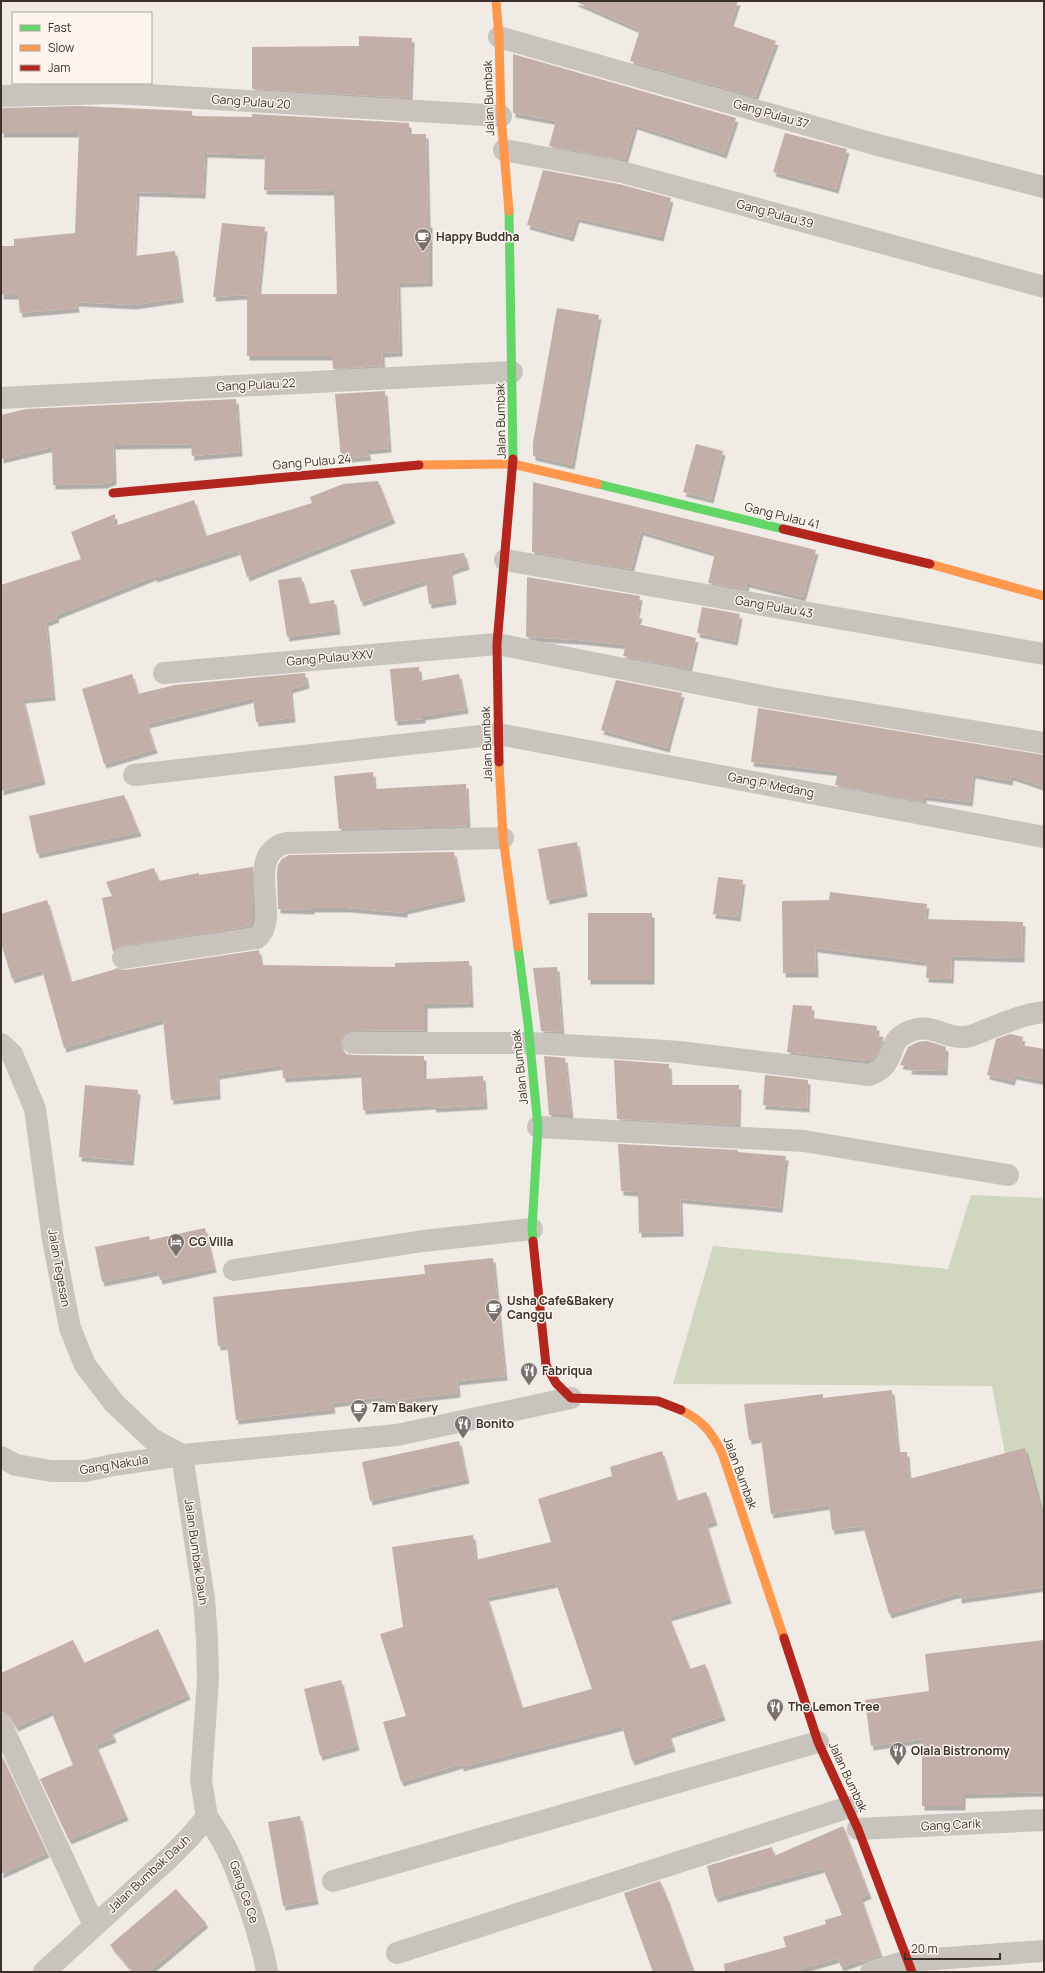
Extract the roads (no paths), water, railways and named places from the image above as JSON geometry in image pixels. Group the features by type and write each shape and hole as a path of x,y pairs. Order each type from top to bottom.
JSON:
{"street":[{"name":"Jalan Bumbak","path":"496,1 499,37 501,116 509,209 514,464 497,644 498,734 503,838 530,1043 538,1127 532,1230 546,1365 560,1389 571,1398 658,1401 671,1405 700,1421 712,1434 722,1453 818,1742 858,1829 910,1967"},
{"name":"Gang Pulau 37","path":"499,37 874,144 1044,187"},
{"name":"Gang Pulau 20","path":"1,96 115,94 501,116"},
{"name":"Gang Pulau 39","path":"504,150 622,172 1044,287"},
{"name":"Gang Pulau 22","path":"1,398 512,372"},
{"name":"Gang Pulau 24","path":"113,493 411,465 514,464"},
{"name":"Gang Pulau 41","path":"514,464 966,573 1044,596"},
{"name":"Gang Pulau 43","path":"505,560 1044,654"},
{"name":"Gang Pulau XXV","path":"164,673 497,644 772,698 1044,743"},
{"name":"Gang P. Medang","path":"134,775 498,734 1044,837"},
{"path":"123,958 257,938 262,934 265,923 265,860 274,848 286,843 503,838"},
{"path":"353,1043 530,1043 680,1052 869,1075 879,1071 885,1066 897,1040 904,1034 921,1027 966,1037 1025,1015 1044,1012"},
{"name":"Jalan Tegesan","path":"1,1044 12,1054 35,1109 53,1240 68,1320 85,1364 114,1403 152,1439 182,1455"},
{"path":"538,1127 804,1141 1008,1175"},
{"path":"234,1270 422,1241 532,1230"},
{"path":"182,1455 397,1435 571,1398"},
{"name":"Gang Nakula","path":"1,1457 16,1465 51,1471 78,1471 182,1455"},
{"name":"Jalan Bumbak Dauh","path":"44,1972 169,1858 207,1817 201,1780 208,1680 207,1639 204,1599 182,1455"},
{"path":"1,1724 94,1925"},
{"path":"334,1881 818,1742"},
{"path":"397,1953 849,1807"},
{"name":"Gang Ce Ce","path":"207,1817 221,1836 237,1869 265,1955 267,1972"},
{"name":"Gang Carik","path":"858,1829 1044,1820"},
{"path":"871,1972 1044,1951"}],"place":[{"name":"Happy Buddha","path":"423,252"},
{"name":"CG Villa","path":"176,1257"},
{"name":"Usha Cafe&Bakery Canggu","path":"494,1323"},
{"name":"Fabriqua","path":"529,1386"},
{"name":"7am Bakery","path":"359,1423"},
{"name":"Bonito","path":"463,1439"},
{"name":"The Lemon Tree","path":"775,1722"},
{"name":"Olala Bistronomy","path":"898,1766"}]}
